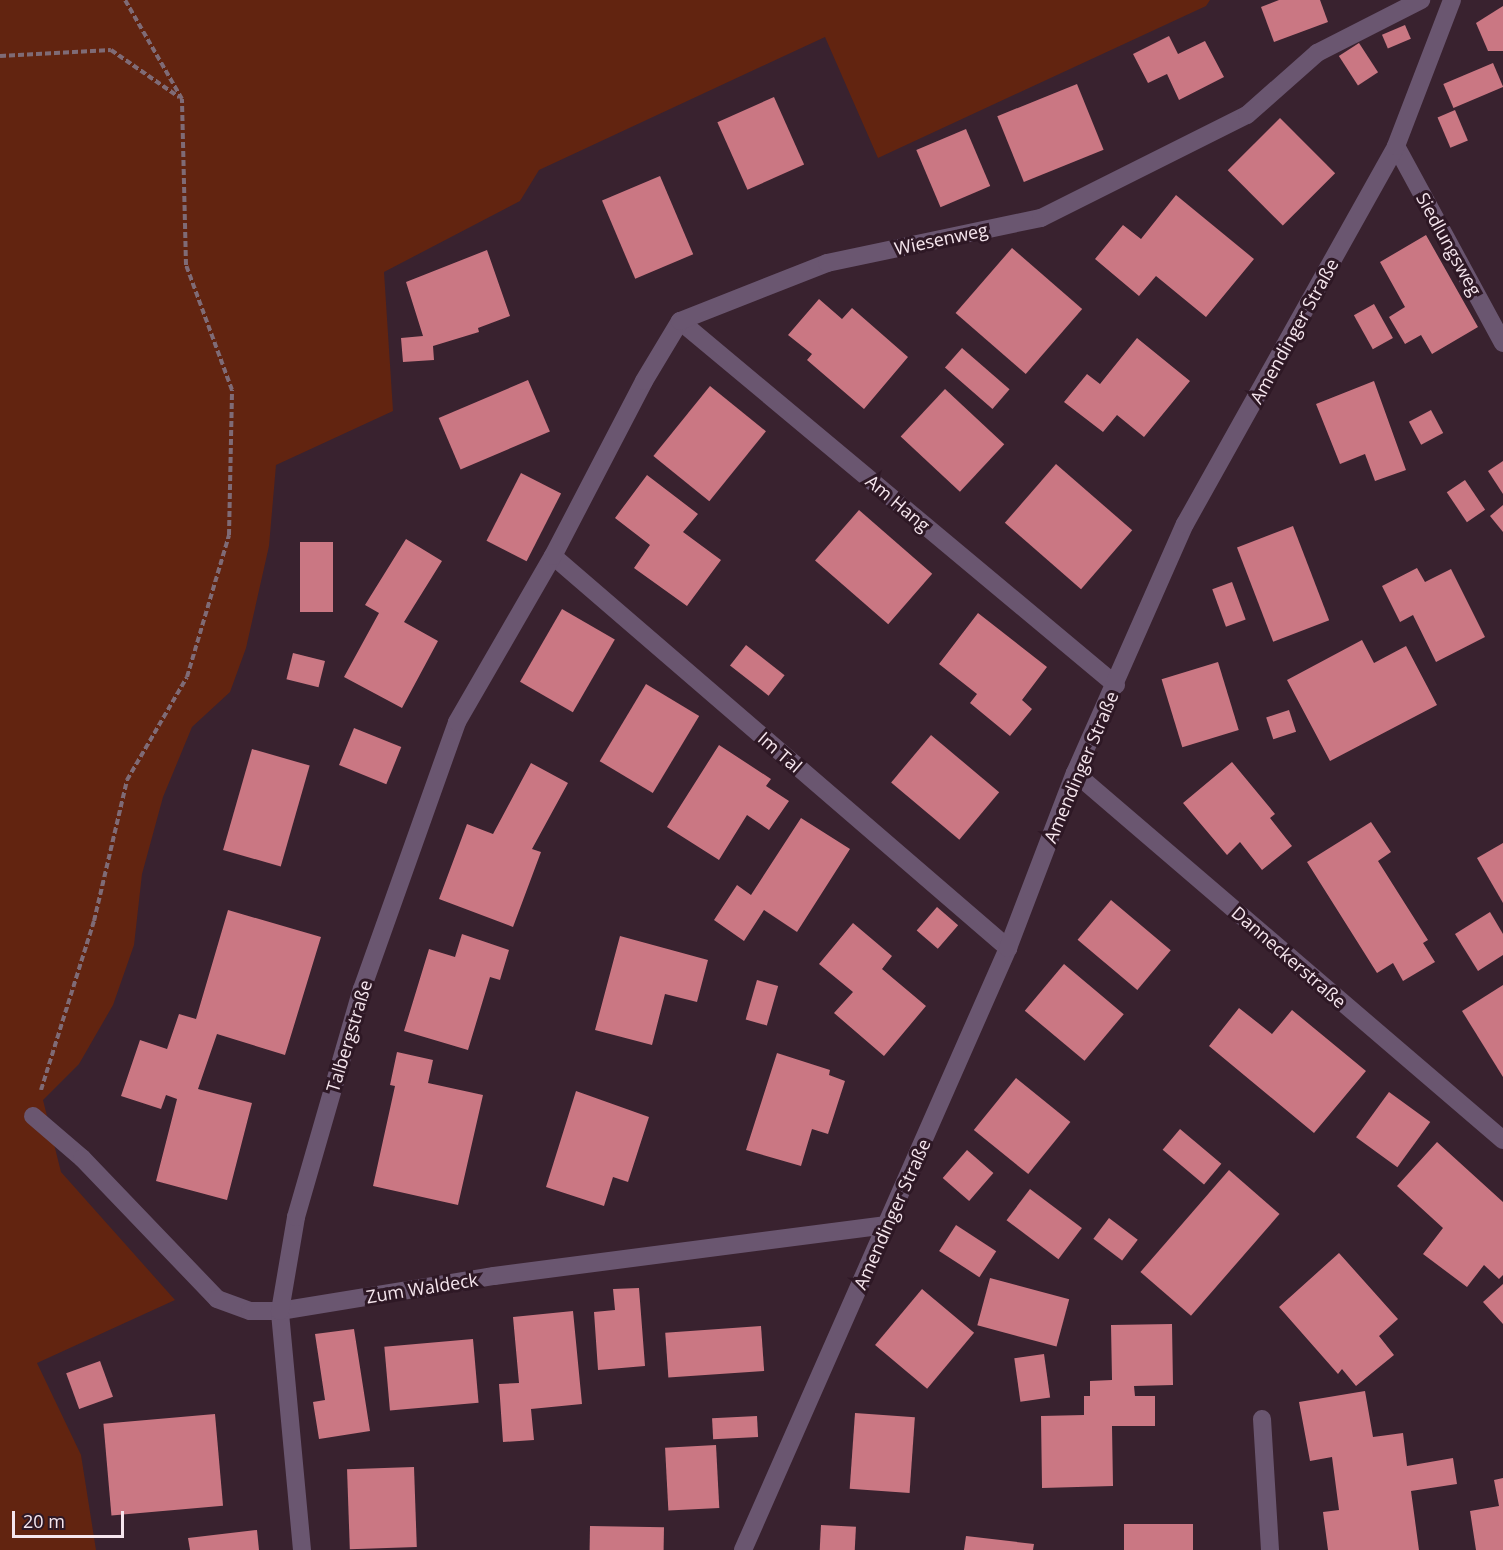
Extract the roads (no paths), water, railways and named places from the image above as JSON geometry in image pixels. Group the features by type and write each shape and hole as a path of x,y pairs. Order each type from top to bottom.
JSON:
{"street":[{"name":"Wiesenweg","path":"680,321 827,263 1041,218 1247,116 1317,53 1421,0"},
{"name":"Amendinger Straße","path":"743,1550 1008,948 1075,774 1185,524 1396,146 1452,0"},
{"name":"Siedlungsweg","path":"1396,146 1503,343"},
{"path":"553,556 644,381 680,321"},
{"name":"Am Hang","path":"680,321 1116,685"},
{"name":"Im Tal","path":"553,556 1008,948"},
{"name":"Talbergstraße","path":"302,1550 280,1311 296,1217 362,989 457,722 553,556"},
{"name":"Danneckerstraße","path":"1075,774 1503,1140"},
{"name":"Zum Waldeck","path":"33,1116 82,1158 217,1299 250,1311 280,1311 495,1276 887,1226"},
{"path":"1262,1419 1270,1550"}]}
